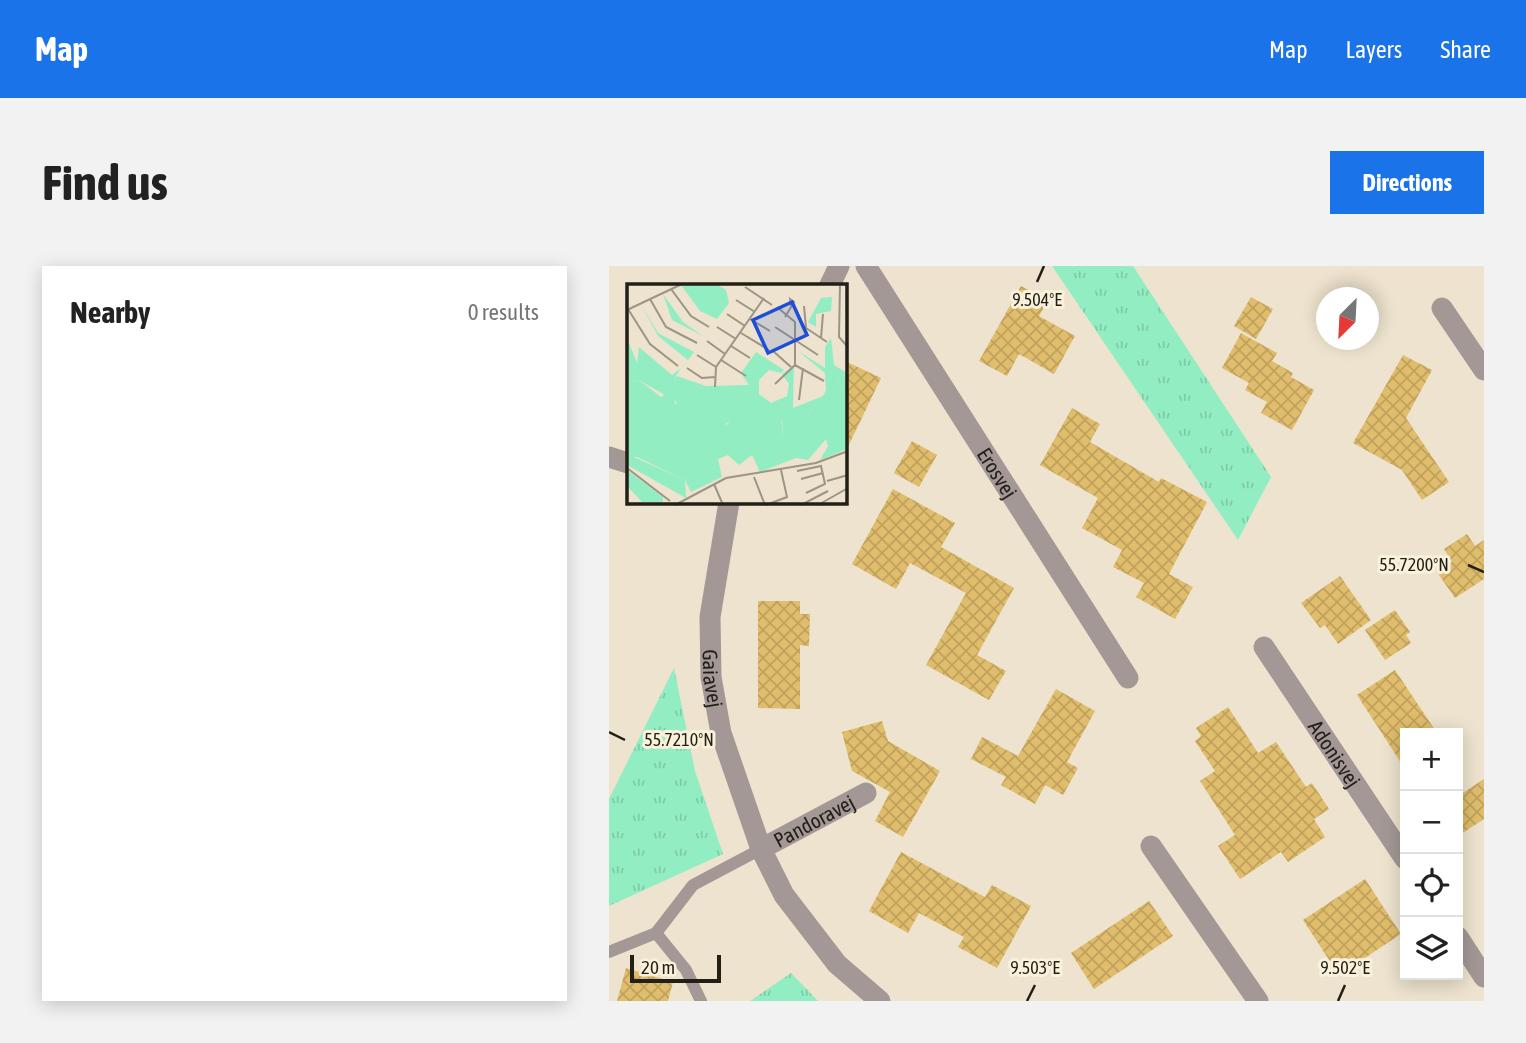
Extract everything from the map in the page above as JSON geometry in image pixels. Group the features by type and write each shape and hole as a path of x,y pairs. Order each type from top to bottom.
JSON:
{"street":[{"path":"830,284 839,266"},
{"name":"Erosvej","path":"866,266 1128,678"},
{"path":"1442,308 1484,370"},
{"path":"609,457 627,463"},
{"name":"Gaiavej","path":"729,504 710,617 711,677 721,733 761,849 784,895 837,964 880,1001"},
{"name":"Adonisvej","path":"1264,647 1402,854"},
{"name":"Pandoravej","path":"761,849 866,793"},
{"path":"1151,846 1258,1001"},
{"path":"1463,945 1484,977"}],"lane":[{"path":"609,952 656,933 693,886 761,849"},
{"path":"656,933 686,970 701,1001"}],"green space":[{"path":"1052,266 1133,266 1271,477 1238,540"},
{"path":"674,668 695,771 723,854 609,906 609,799"},
{"path":"791,973 818,1001 750,1001"}],"building":[{"path":"1021,286 1048,300 1039,316 1075,336 1054,374 1019,354 1007,376 979,361"},
{"path":"1251,297 1273,309 1256,339 1234,326"},
{"path":"1241,333 1277,353 1272,361 1293,373 1291,377 1314,390 1292,430 1261,413 1267,402 1245,390 1249,383 1222,368"},
{"path":"1403,355 1432,370 1406,418 1449,482 1422,500 1402,470 1353,443"},
{"path":"847,362 881,378 847,449"},
{"path":"1072,408 1100,424 1090,442 1159,482 1161,478 1207,502 1169,574 1193,587 1175,619 1136,597 1144,583 1113,567 1122,550 1082,528 1098,498 1040,465"},
{"path":"912,441 937,455 919,487 894,473"},
{"path":"893,489 955,523 941,547 1014,588 977,655 1006,671 989,700 926,665 966,593 910,563 896,589 852,564"},
{"path":"1467,534 1475,546 1484,540 1484,579 1455,598 1437,572 1452,562 1444,549"},
{"path":"1340,576 1371,620 1338,644 1325,625 1320,628 1301,603"},
{"path":"758,601 800,601 800,614 810,614 809,646 800,645 800,709 758,708"},
{"path":"1395,610 1410,632 1406,635 1411,643 1385,660 1365,630"},
{"path":"1395,670 1434,728 1400,728 1400,761 1357,695"},
{"path":"1056,689 1095,711 1067,762 1078,768 1063,795 1045,785 1035,804 1001,785 1006,777 971,759 982,737 1018,756"},
{"path":"1228,707 1258,753 1276,742 1306,787 1312,783 1329,809 1314,819 1325,837 1288,862 1281,852 1240,879 1218,846 1235,835 1200,781 1215,771 1195,741 1201,736 1196,728"},
{"path":"882,721 888,741 940,771 903,837 875,821 890,792 852,771 842,732"},
{"path":"1484,779 1484,819 1463,833 1463,793"},
{"path":"901,852 985,897 992,885 1031,906 997,968 958,947 964,937 919,913 908,933 869,911"},
{"path":"1365,879 1400,935 1339,975 1303,920"},
{"path":"1149,901 1173,936 1094,989 1071,953"},
{"path":"626,968 673,982 668,1001 617,1001"}]}
